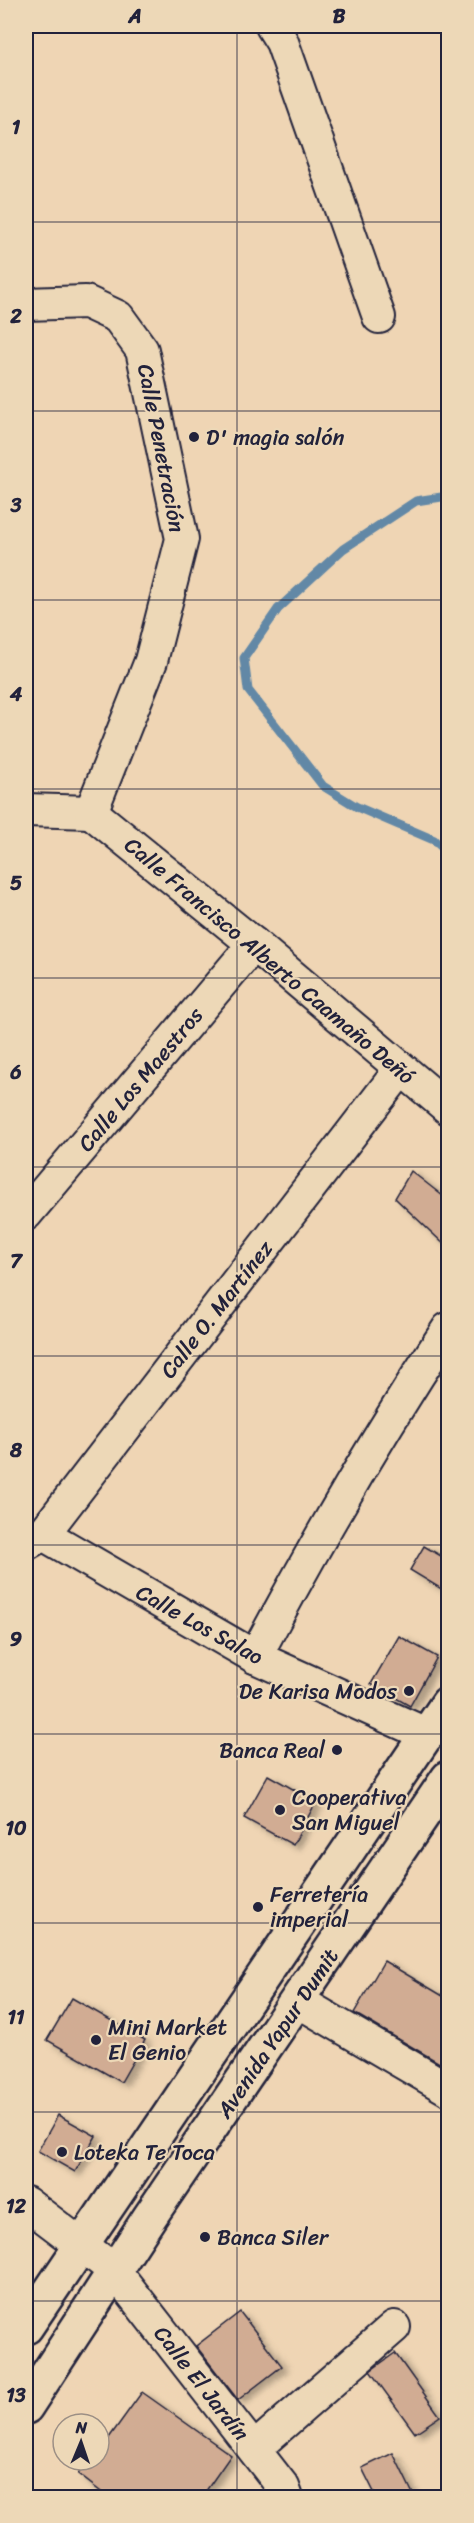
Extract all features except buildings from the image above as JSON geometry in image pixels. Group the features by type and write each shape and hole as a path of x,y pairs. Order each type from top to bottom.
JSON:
{"main road":[{"name":"Avenida Yapur Dumit","path":"26,2328 80,2244 448,1703"},
{"name":"Avenida Yapur Dumit","path":"26,2407 114,2270 448,1778"}],"street":[{"path":"272,26 282,42 379,317"},
{"name":"Calle Penetración","path":"26,304 86,302 118,317 142,350 182,539 151,661 91,812"},
{"path":"26,810 91,812"},
{"name":"Calle Francisco Alberto Caamaño Deñó","path":"91,812 254,944 448,1108"},
{"name":"Calle Los Maestros","path":"26,1214 254,944"},
{"name":"Calle O. Martínez","path":"34,1539 400,1069"},
{"path":"255,1657 321,1535 384,1427 448,1329"},
{"name":"Calle Los Salao","path":"34,1539 255,1657 428,1735"},
{"path":"298,2001 448,2089"},
{"name":"Calle El Jardín","path":"26,2202 114,2270 254,2449 283,2487 288,2498"},
{"path":"254,2449 394,2327"}],"waterway":[{"path":"448,496 416,501 343,549 278,609 244,658 248,690 323,786 357,807 434,840 448,853"}],"place":[{"name":"D' magia salón","path":"194,437"},
{"name":"De Karisa Modos","path":"409,1691"},
{"name":"Banca Real","path":"337,1750"},
{"name":"Cooperativa San Miguel","path":"280,1810"},
{"name":"Ferretería imperial","path":"258,1907"},
{"name":"Mini Market El Genio","path":"96,2040"},
{"name":"Loteka Te Toca","path":"62,2152"},
{"name":"Banca Siler","path":"205,2237"}]}
